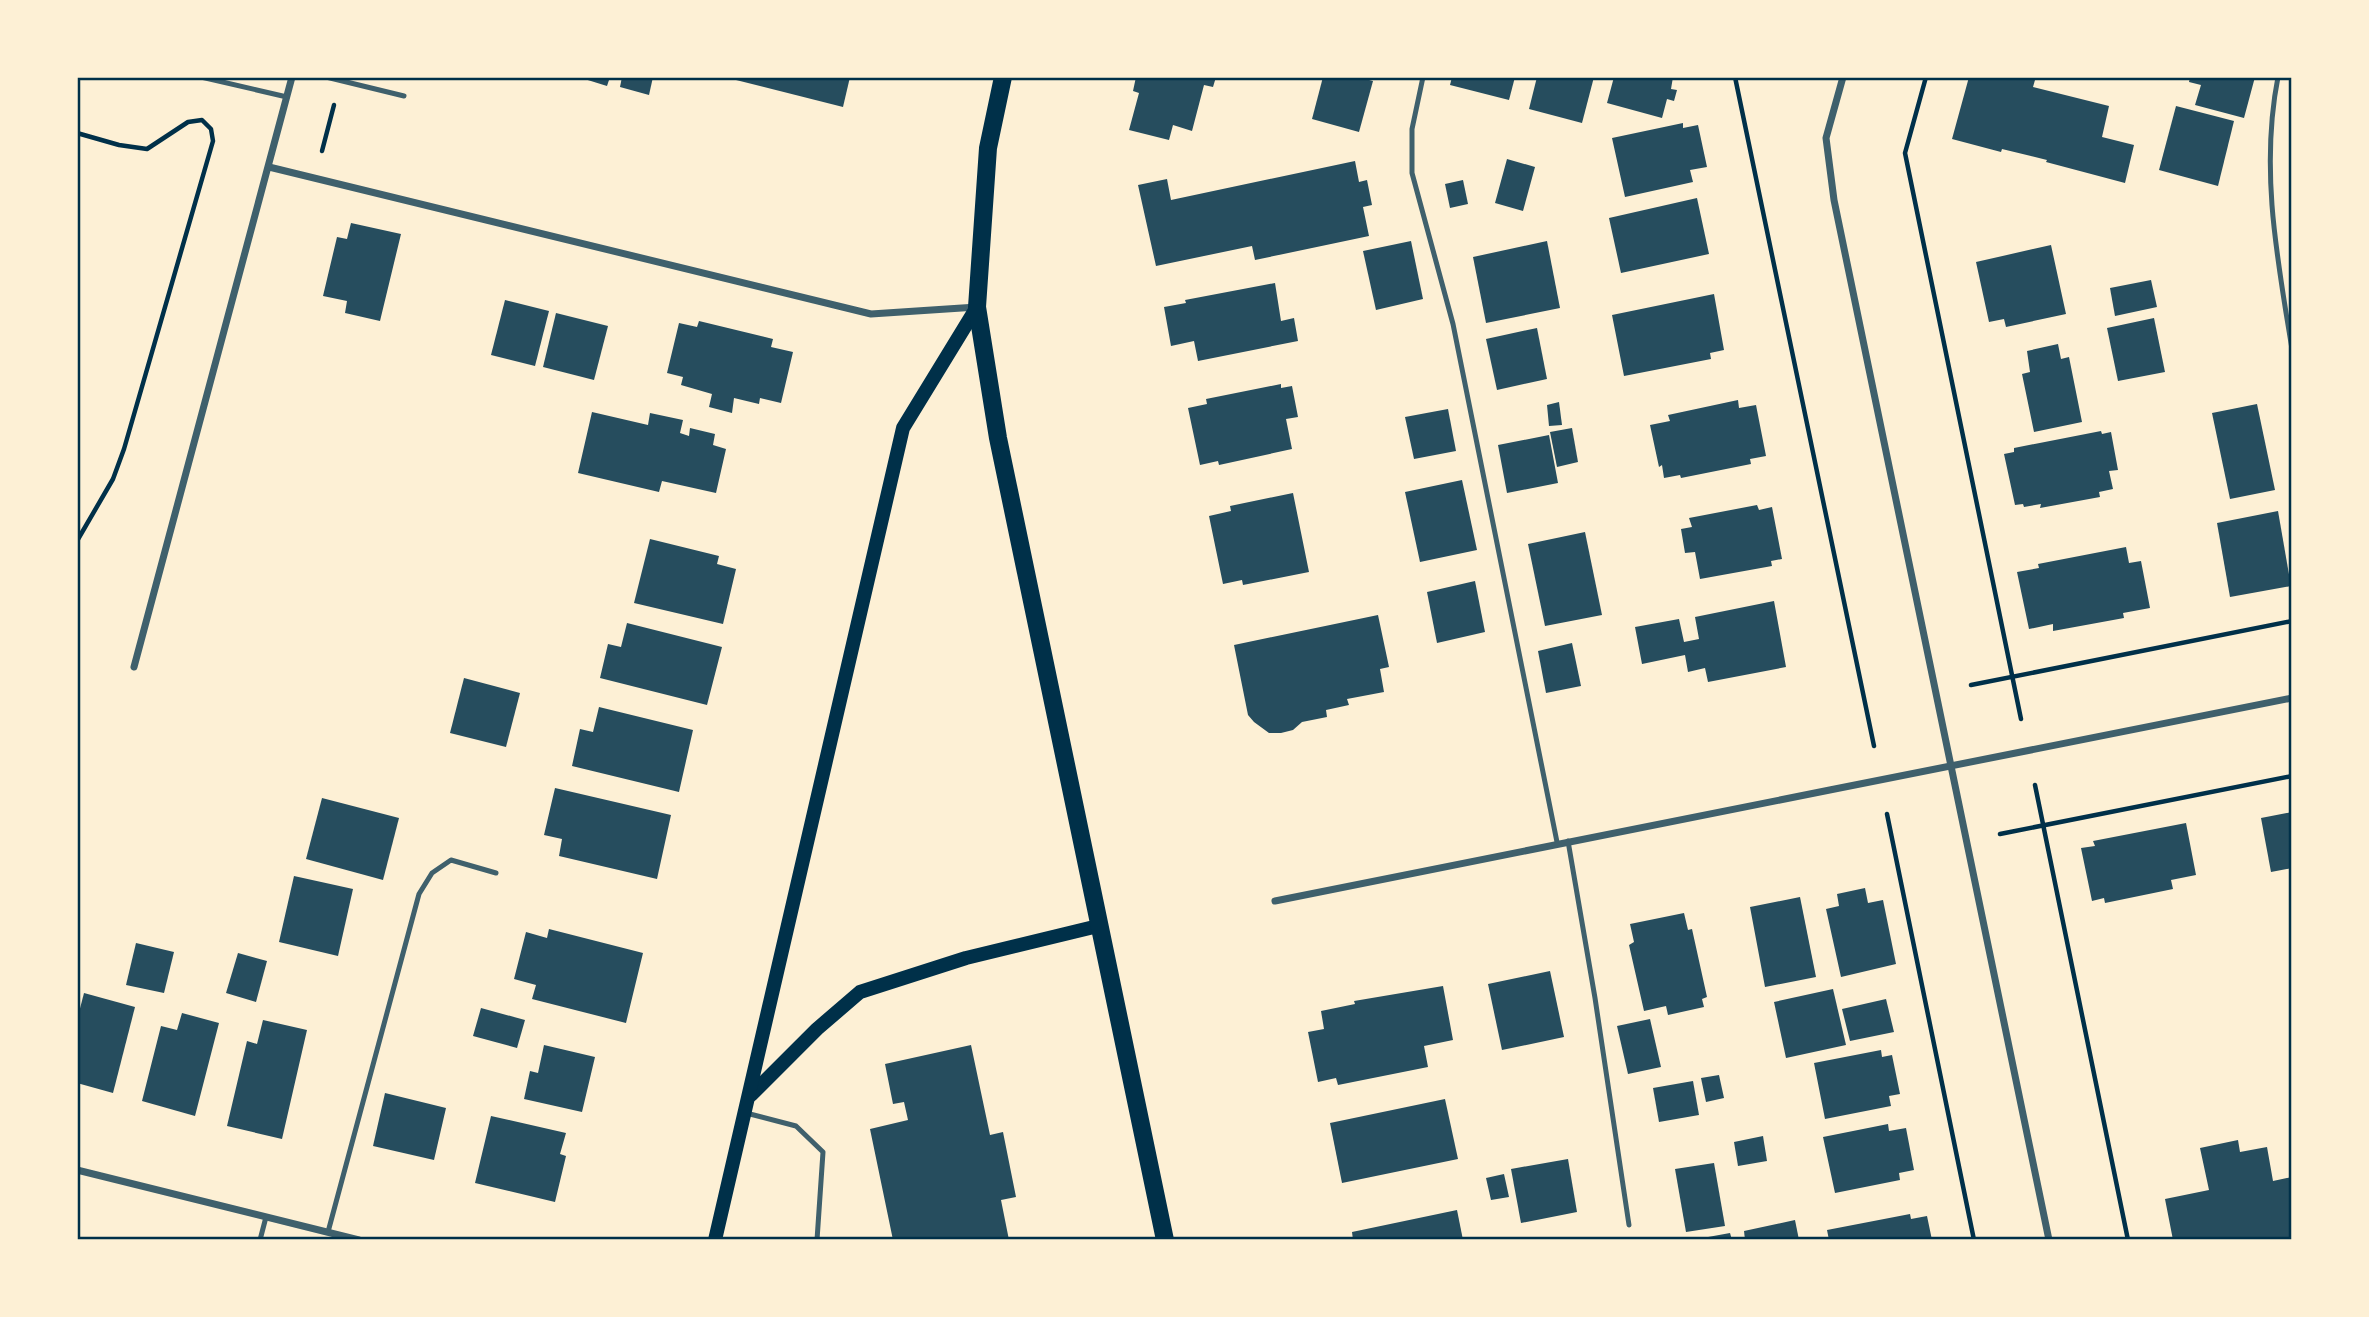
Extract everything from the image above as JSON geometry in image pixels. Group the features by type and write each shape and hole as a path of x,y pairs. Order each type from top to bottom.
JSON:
{"main road":[{"path":"1003,77 988,148 977,307 998,438 1163,1240"},
{"path":"715,1240 903,428 977,307"},
{"path":"750,1096 817,1029 860,992 966,958 1098,926"}],"street":[{"path":"134,667 292,77"},
{"path":"1843,77 1826,138 1834,200 2049,1240"},
{"path":"269,167 871,314 977,307"},
{"path":"1275,901 1557,842 2292,698"},
{"path":"77,1170 359,1240"}],"lane":[{"path":"201,77 286,97"},
{"path":"326,77 404,96"},
{"path":"1423,77 1412,129 1412,173 1453,324 1557,842"},
{"path":"2278,77 2271,113 2271,211 2292,349"},
{"path":"1568,840 1629,1225"},
{"path":"328,1232 419,894 432,873 451,860 496,873"},
{"path":"746,1113 796,1126 823,1152 817,1240"},
{"path":"260,1240 266,1217"}],"path":[{"path":"1735,77 1874,746"},
{"path":"1926,77 1905,153 2021,719"},
{"path":"315,178 341,80"},
{"path":"77,133 118,145 147,149 188,122 202,120 211,129 213,141 124,449 113,479 77,541"},
{"path":"1971,685 2292,621"},
{"path":"2000,834 2292,776"},
{"path":"2035,785 2128,1240"},
{"path":"1887,814 1974,1240"}],"building":[{"path":"578,77 610,77 607,86"},
{"path":"622,77 653,77 649,95 620,87"},
{"path":"724,77 850,77 843,107"},
{"path":"1136,77 1216,77 1213,87 1204,85 1192,131 1173,125 1169,140 1129,130 1139,93 1133,91"},
{"path":"1323,77 1358,77 1373,81 1359,132 1312,119"},
{"path":"1452,77 1515,77 1509,100 1450,85"},
{"path":"1537,77 1594,77 1582,123 1529,109"},
{"path":"1614,77 1673,77 1671,89 1677,90 1674,101 1667,99 1662,118 1607,103"},
{"path":"1969,77 2024,77 2035,80 2033,87 2109,106 2102,137 2134,145 2125,183 2046,162 2047,160 2002,149 2001,152 1952,139"},
{"path":"2190,77 2255,77 2244,118 2195,105 2201,85 2189,82"},
{"path":"2176,106 2234,121 2218,186 2159,170"},
{"path":"1683,123 1683,128 1698,125 1707,167 1690,170 1693,182 1625,197 1612,138"},
{"path":"1507,159 1535,167 1523,211 1495,203"},
{"path":"1355,161 1359,182 1367,180 1372,205 1363,207 1369,236 1255,260 1252,246 1156,266 1138,185 1167,179 1171,200"},
{"path":"1463,180 1468,204 1450,208 1445,184"},
{"path":"1697,198 1709,254 1621,273 1609,218"},
{"path":"351,223 401,234 380,321 345,313 347,301 323,296 337,237 347,239"},
{"path":"1411,241 1423,299 1376,310 1363,251"},
{"path":"1547,241 1560,308 1486,323 1473,257"},
{"path":"2051,245 2066,314 2006,327 2004,319 1989,322 1976,262"},
{"path":"2151,280 2157,307 2115,316 2110,288"},
{"path":"1275,283 1281,321 1294,318 1298,341 1198,361 1194,341 1171,346 1164,307 1186,303 1185,300"},
{"path":"1714,294 1724,350 1710,353 1711,359 1624,376 1612,315"},
{"path":"505,300 549,311 535,366 491,355"},
{"path":"556,313 608,326 594,380 543,367"},
{"path":"2154,318 2165,372 2118,381 2107,328"},
{"path":"699,321 773,339 771,347 793,352 781,403 760,398 759,404 734,398 732,413 709,407 712,394 681,385 683,377 667,373 679,323 697,327"},
{"path":"1537,328 1547,379 1497,390 1486,339"},
{"path":"2058,344 2061,359 2069,357 2082,422 2034,432 2022,374 2030,372 2027,351"},
{"path":"1281,384 1281,388 1292,386 1298,417 1286,419 1292,449 1219,465 1218,461 1200,465 1188,408 1207,404 1206,399"},
{"path":"1738,400 1739,408 1756,405 1766,456 1750,459 1751,464 1681,478 1680,475 1664,478 1650,425 1670,421 1668,415"},
{"path":"1559,402 1562,425 1549,426 1547,405"},
{"path":"2257,404 2275,490 2230,499 2212,413"},
{"path":"1448,409 1456,451 1414,459 1405,417"},
{"path":"592,412 648,425 650,413 683,420 680,433 689,436 690,428 715,434 713,445 726,449 716,493 662,481 659,492 578,473"},
{"path":"1572,428 1578,462 1557,467 1550,432"},
{"path":"2101,431 2102,434 2111,432 2118,470 2109,471 2113,489 2099,492 2100,497 2040,508 2041,504 2024,507 2023,504 2015,505 2004,454 2014,452 2014,448"},
{"path":"1549,435 1558,483 1507,493 1498,445"},
{"path":"1462,480 1477,550 1420,562 1405,492"},
{"path":"1293,493 1309,572 1243,585 1242,580 1223,584 1209,516 1231,511 1230,506"},
{"path":"1757,505 1759,510 1772,507 1782,559 1771,561 1772,566 1700,579 1695,552 1685,553 1681,529 1692,527 1689,518"},
{"path":"2278,511 2291,586 2230,597 2217,523"},
{"path":"1585,532 1602,615 1545,626 1528,544"},
{"path":"650,539 719,556 717,564 736,569 723,624 634,603"},
{"path":"2126,547 2129,563 2141,561 2150,608 2123,613 2124,618 2053,631 2053,624 2029,629 2017,572 2039,568 2038,564"},
{"path":"1475,581 1485,632 1437,643 1427,592"},
{"path":"1774,601 1786,667 1708,682 1705,668 1688,672 1685,655 1642,664 1635,627 1679,619 1684,642 1699,639 1695,617"},
{"path":"1378,615 1389,667 1380,669 1384,692 1347,699 1349,705 1326,710 1327,717 1302,722 1293,730 1281,733 1269,733 1248,715 1234,645"},
{"path":"627,623 722,647 707,705 600,678 608,644 621,647"},
{"path":"1572,643 1581,686 1546,693 1538,651"},
{"path":"464,678 520,693 506,747 450,733"},
{"path":"599,707 693,730 679,792 572,766 580,729 593,732"},
{"path":"555,788 671,815 657,879 559,856 562,839 544,835"},
{"path":"322,798 399,818 383,880 306,859"},
{"path":"2292,812 2292,868 2271,872 2261,818"},
{"path":"2186,823 2196,875 2171,880 2173,889 2105,903 2104,898 2092,901 2081,848 2095,846 2093,841"},
{"path":"294,876 353,889 338,956 279,942"},
{"path":"1865,888 1868,903 1883,900 1896,964 1841,977 1826,909 1839,906 1837,894"},
{"path":"1800,897 1816,977 1765,987 1750,907"},
{"path":"1684,913 1688,930 1692,929 1707,997 1702,999 1704,1007 1668,1015 1666,1006 1644,1011 1629,945 1634,942 1630,924"},
{"path":"549,929 643,953 626,1023 532,999 536,985 514,979 526,932 547,938"},
{"path":"136,943 174,952 164,993 126,985"},
{"path":"238,953 267,961 256,1002 226,993"},
{"path":"1550,971 1564,1037 1502,1050 1488,984"},
{"path":"1443,986 1453,1040 1424,1046 1428,1067 1338,1085 1336,1078 1318,1082 1308,1032 1324,1029 1321,1011 1355,1004 1354,1001"},
{"path":"1833,989 1846,1045 1786,1058 1774,1002"},
{"path":"84,993 135,1007 113,1093 77,1083 77,1020"},
{"path":"1886,999 1894,1032 1850,1041 1842,1009"},
{"path":"481,1008 525,1020 517,1048 473,1036"},
{"path":"182,1013 219,1023 195,1116 142,1101 161,1026 177,1030"},
{"path":"1650,1019 1661,1067 1628,1074 1617,1026"},
{"path":"263,1020 307,1030 282,1139 227,1126 247,1041 257,1044"},
{"path":"544,1045 595,1057 582,1112 524,1099 530,1071 538,1073"},
{"path":"971,1045 990,1135 1003,1132 1016,1197 1001,1200 1009,1240 893,1240 870,1129 908,1120 904,1102 893,1104 885,1064"},
{"path":"1881,1050 1882,1057 1892,1055 1900,1094 1889,1096 1891,1106 1825,1119 1814,1063"},
{"path":"1719,1075 1724,1098 1706,1102 1701,1078"},
{"path":"1693,1081 1699,1115 1659,1122 1653,1088"},
{"path":"385,1093 446,1108 434,1160 373,1146"},
{"path":"1445,1099 1458,1159 1342,1183 1330,1123"},
{"path":"491,1116 566,1133 560,1154 566,1156 555,1202 475,1183"},
{"path":"1888,1124 1889,1131 1906,1128 1914,1170 1899,1173 1900,1180 1835,1193 1823,1137"},
{"path":"1763,1136 1767,1161 1738,1166 1734,1142"},
{"path":"2238,1140 2240,1152 2267,1147 2273,1181 2292,1177 2292,1240 2173,1240 2165,1199 2209,1190 2200,1148"},
{"path":"1568,1159 1577,1212 1521,1223 1511,1169"},
{"path":"1714,1163 1725,1226 1686,1232 1675,1169"},
{"path":"1504,1174 1509,1197 1491,1200 1486,1178"},
{"path":"1457,1210 1463,1240 1353,1240 1352,1232"},
{"path":"1910,1214 1911,1219 1927,1216 1932,1240 1829,1240 1827,1230"},
{"path":"1795,1220 1799,1240 1745,1240 1744,1231"},
{"path":"1730,1233 1732,1240 1709,1240 1708,1237"}]}
